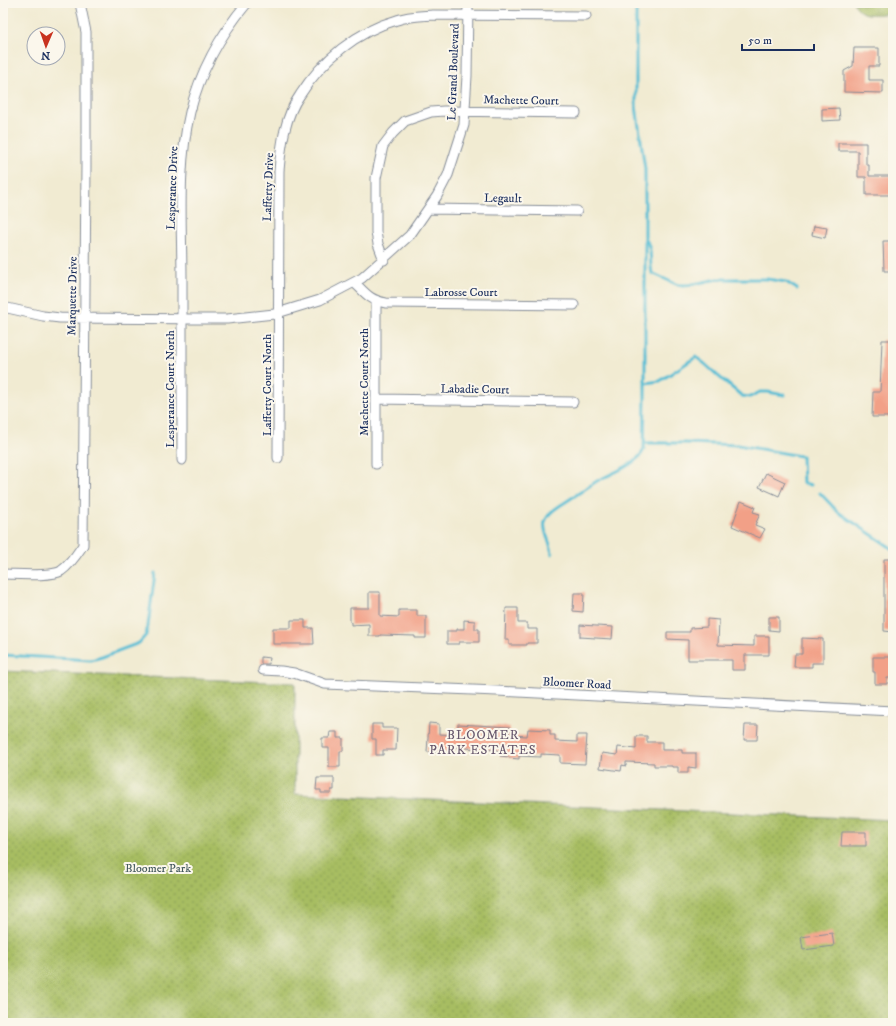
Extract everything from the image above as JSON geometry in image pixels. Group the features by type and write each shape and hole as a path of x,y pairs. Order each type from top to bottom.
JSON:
{"street":[{"name":"Marquette Drive","path":"3,574 51,574 60,571 73,560 83,545 86,32 80,3"},
{"name":"Lesperance Drive","path":"182,318 182,167 190,112 207,64 231,22 247,3"},
{"name":"Le Grand Boulevard","path":"3,307 43,316 60,318 254,317 279,313 320,300 362,278 384,260 410,235 437,196 448,175 464,125 467,76 468,3"},
{"name":"Lafferty Drive","path":"279,313 279,171 282,144 288,120 299,95 333,55 353,40 374,28 411,16 586,16"},
{"name":"Machette Court","path":"384,260 378,244 376,232 376,178 383,146 405,121 431,112 444,111 576,113"},
{"name":"Legault","path":"428,209 577,211"},
{"path":"355,282 366,295 376,301"},
{"name":"Labrosse Court","path":"376,301 402,304 574,304"},
{"name":"Machette Court North","path":"376,301 376,464"},
{"name":"Lafferty Court North","path":"278,458 279,313"},
{"name":"Lesperance Court North","path":"182,318 182,460"},
{"name":"Labadie Court","path":"376,399 573,402"},
{"name":"Bloomer Road","path":"262,670 294,673 325,684 893,711"}],"green space":[{"path":"853,3 893,3 893,11 882,14 868,14 862,12"},
{"name":"Bloomer Park","path":"3,671 295,683 295,794 893,820 893,1023 3,1023"}],"building":[{"path":"854,48 879,48 879,66 869,66 869,80 883,80 883,93 844,92 844,71 853,66"},
{"path":"839,108 840,120 822,121 822,109"},
{"path":"838,143 866,143 866,165 869,165 869,176 893,176 892,195 866,195 866,177 858,177 858,151 838,151"},
{"path":"814,226 827,228 825,238 812,235"},
{"path":"883,241 893,241 893,271 884,271"},
{"path":"882,340 893,340 893,404 891,403 891,417 872,417 873,392 880,392"},
{"path":"766,473 785,482 779,496 759,487"},
{"path":"741,501 755,507 753,512 760,514 755,525 765,529 760,538 732,526"},
{"path":"884,559 893,559 893,632 884,631"},
{"path":"369,592 380,592 380,616 399,617 399,610 417,610 417,616 426,616 426,638 415,638 415,636 369,636 369,624 351,625 350,608 369,608"},
{"path":"574,593 584,593 583,612 573,611"},
{"path":"506,608 518,608 518,623 527,623 527,629 537,629 537,643 527,643 527,645 509,645 509,640 505,640"},
{"path":"769,617 779,617 779,631 769,630"},
{"path":"707,619 719,620 718,645 754,646 754,636 769,636 769,655 745,655 745,670 732,670 732,660 688,660 688,640 667,639 667,632 690,632 690,628 707,627"},
{"path":"291,620 305,620 305,628 313,628 314,644 273,644 273,628 291,628"},
{"path":"464,620 475,621 475,629 479,629 479,642 459,642 459,644 447,644 447,631 464,629"},
{"path":"580,625 613,627 612,639 580,637"},
{"path":"802,638 823,639 823,663 812,663 812,667 794,667 795,654 802,654"},
{"path":"261,657 270,658 269,664 261,664"},
{"path":"873,657 893,657 893,678 887,678 887,684 875,684"},
{"path":"429,723 439,724 439,734 458,735 458,724 510,727 509,735 527,736 528,729 550,730 550,735 555,735 555,741 577,742 577,735 587,735 585,764 560,763 560,755 541,754 541,757 519,756 519,759 509,758 500,756 500,751 496,750 450,747 449,753 427,752"},
{"path":"372,724 382,724 382,728 397,728 396,750 383,750 383,755 376,755 376,739 372,739"},
{"path":"745,725 758,725 757,740 744,740"},
{"path":"330,732 337,732 337,738 343,738 343,751 340,751 340,767 329,767 329,748 322,748 322,738 329,738"},
{"path":"636,736 647,736 647,742 662,742 662,750 682,750 682,753 696,753 696,768 688,767 688,773 678,773 678,767 654,766 654,763 626,762 626,766 622,765 621,771 600,768 602,753 617,755 618,747 636,749"},
{"path":"317,778 334,778 334,790 331,790 331,793 321,793 321,790 316,790"},
{"path":"842,832 866,832 866,846 841,846"},
{"path":"832,933 834,946 803,950 801,937"}],"waterway":[{"path":"552,554 544,526 550,513 597,481 624,468 636,460 644,449 645,169 636,106 636,3"},
{"path":"645,238 650,250 652,273 678,285 689,285 718,279 767,279 786,282 797,289"},
{"path":"645,383 660,381 696,357 742,396 750,397 760,392 784,395"},
{"path":"645,443 738,445 802,456 803,483 811,485"},
{"path":"820,493 838,512 893,550"},
{"path":"3,655 91,660 139,643 146,635 155,573"}],"district":[{"name":"BLOOMER PARK ESTATES","path":"483,742"}]}
